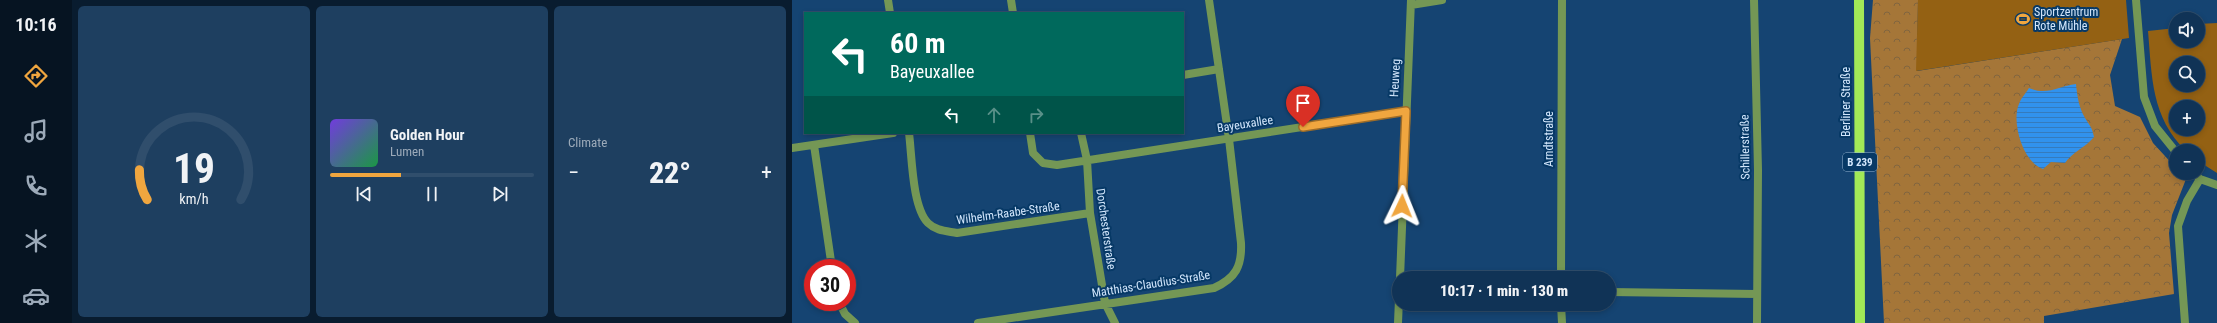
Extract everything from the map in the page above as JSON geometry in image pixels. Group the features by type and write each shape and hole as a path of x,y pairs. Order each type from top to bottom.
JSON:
{"main road":[{"name":"Berliner Straße","path":"1859,0 1860,323"}],"street":[{"path":"888,0 890,12"},
{"path":"1011,0 1013,12"},
{"name":"Matthias-Claudius-Straße","path":"978,323 1214,288 1228,282 1236,271 1242,258 1241,242 1220,69 1209,0"},
{"path":"1411,2 1442,0"},
{"name":"Arndtstraße","path":"1561,271 1562,0"},
{"name":"Schillerstraße","path":"1754,0 1758,170 1757,323"},
{"path":"2136,0 2144,97 2155,126 2170,144"},
{"name":"Heuweg","path":"1400,271 1411,2"},
{"path":"1184,75 1220,69"},
{"name":"Bayeuxallee","path":"1030,134 1034,153 1043,163 1057,165 1406,111"},
{"path":"792,148 886,134"},
{"name":"Wilhelm-Raabe-Straße","path":"909,134 919,209 928,223 941,231 957,232 1090,214"},
{"name":"Dorchesterstraße","path":"1081,134 1087,160 1090,214 1105,303 1115,323"},
{"path":"814,145 831,259"},
{"path":"2185,323 2178,226 2195,180"},
{"path":"2205,180 2217,185"},
{"path":"1616,292 1757,294"},
{"path":"844,311 855,323"},
{"path":"1398,311 1398,323"},
{"path":"1561,311 1562,323"}],"green space":[{"path":"1873,0 1918,0 1917,71 2122,39 2110,75 2115,106 2140,117 2153,143 2169,160 2169,180 2186,180 2172,215 2169,233 2174,294 2044,316 2044,323 1884,323 1870,38"}],"shaded area":[{"name":"Sportzentrum Rote Mühle","path":"1918,0 2126,0 2129,38 1916,71"},
{"path":"2217,23 2217,173 2205,165 2205,144 2180,144 2173,136 2205,136 2205,100 2169,100 2169,129 2166,124 2155,96 2148,31 2169,29 2169,48 2205,48 2205,24"}],"water":[{"path":"2076,84 2081,110 2092,129 2094,137 2071,156 2065,163 2051,162 2043,169 2030,159 2020,141 2017,121 2019,104 2029,88 2047,91"}],"place":[{"name":"Sportzentrum Rote Mühle","path":"2023,19"}],"route":[{"path":"1303,127 1406,111 1402,206"}]}
